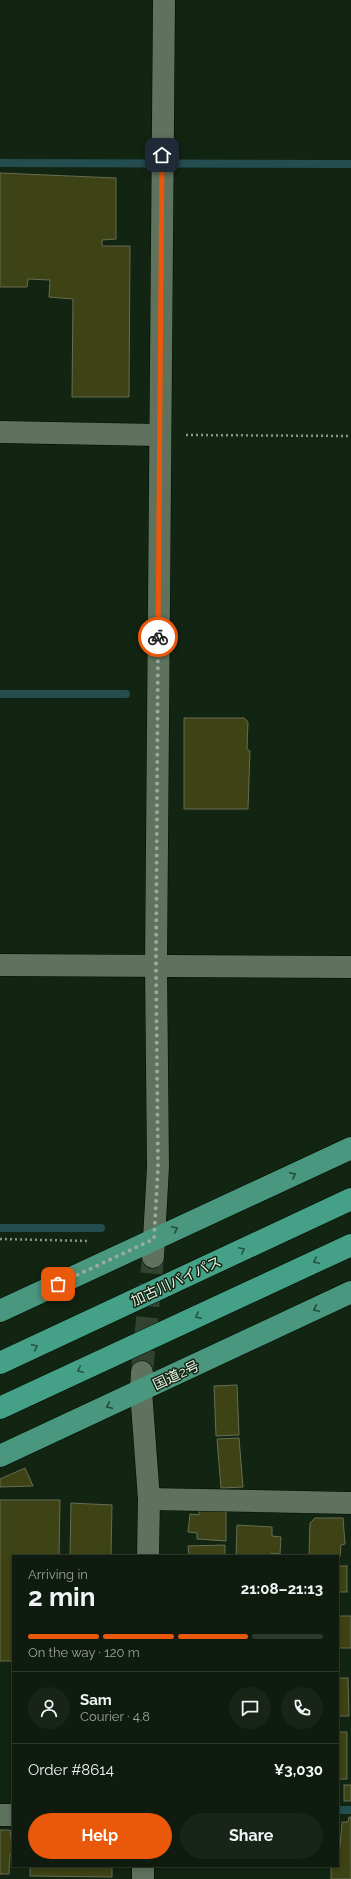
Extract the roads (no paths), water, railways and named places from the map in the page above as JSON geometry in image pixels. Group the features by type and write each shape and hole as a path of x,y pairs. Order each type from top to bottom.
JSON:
{"highway":[{"path":"0,1310 115,1257 153,1248 351,1148"},
{"name":"加古川バイパス","path":"0,1363 351,1199"},
{"path":"0,1408 351,1245"},
{"name":"国道2号","path":"0,1456 141,1381 351,1292"}],"street":[{"path":"153,1248 158,1167 156,965 159,435 164,0"},
{"path":"0,432 159,435"},
{"path":"0,965 351,967"},
{"path":"141,1381 149,1499 148,1555"},
{"path":"149,1499 351,1503"},
{"path":"0,1815 12,1815"},
{"path":"142,1879 143,1867"}],"waterway":[{"path":"0,163 351,164"},
{"path":"0,694 126,694"},
{"path":"0,1228 101,1228"},
{"path":"339,1810 351,1810"}],"tunnel":[{"path":"142,1372 153,1257"}]}
